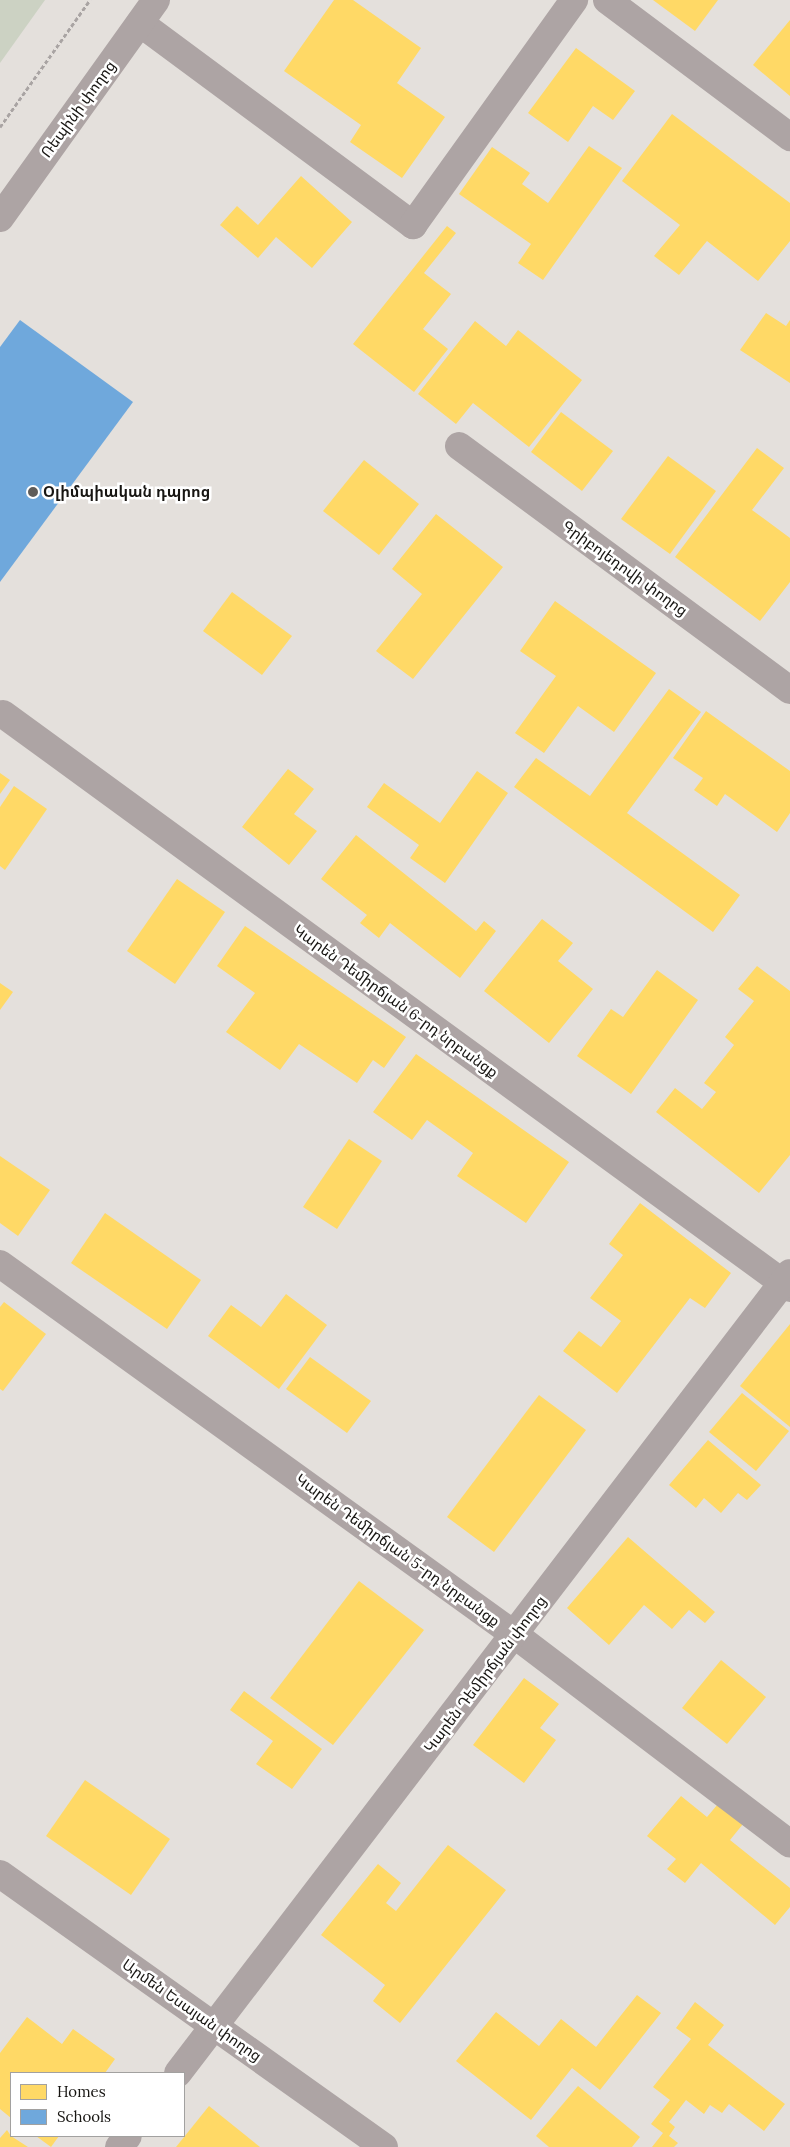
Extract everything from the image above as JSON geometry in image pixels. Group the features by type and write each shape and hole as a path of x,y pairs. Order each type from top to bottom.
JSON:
{"street":[{"name":"Ռեպինի փողոց","path":"0,218 156,0"},
{"path":"140,23 413,225 574,0"},
{"path":"607,0 790,137"},
{"name":"Գրիբոյեդովի փողոց","path":"459,446 790,690"},
{"name":"Կարեն Դեմիրճյան 6-րդ նրբանցք","path":"2,714 788,1281"},
{"name":"Կարեն Դեմիրճյան 5-րդ նրբանցք","path":"0,1264 515,1635 790,1844"},
{"name":"Կարեն Դեմիրճյան փողոց","path":"179,2072 788,1281"},
{"name":"Արմեն Եսայան փողոց","path":"0,1874 384,2147"},
{"path":"119,2147 127,2137"}],"path":[{"path":"0,128 90,0"}],"green space":[{"path":"0,0 45,0 0,63"}],"building: Homes":[{"path":"334,0 353,0 421,48 397,83 445,117 402,178 350,142 361,125 284,71"},
{"path":"653,0 718,0 695,31"},
{"path":"790,20 790,96 753,65"},
{"path":"576,48 635,91 613,120 593,106 568,142 528,113"},
{"path":"672,114 790,203 790,241 758,281 707,241 679,275 654,256 680,225 622,181"},
{"path":"589,146 622,168 543,280 518,263 531,244 459,194 492,147 530,173 522,184 548,203"},
{"path":"301,176 352,222 312,268 276,237 258,258 220,225 237,206 258,225"},
{"path":"447,226 456,233 424,273 451,294 423,329 448,349 414,392 353,344"},
{"path":"766,313 786,326 790,320 790,383 740,350"},
{"path":"475,321 506,346 518,330 582,380 529,447 473,403 456,424 418,394"},
{"path":"561,412 613,451 582,491 531,452"},
{"path":"757,448 784,468 752,510 790,538 790,582 760,621 675,557"},
{"path":"668,456 716,491 670,554 621,519"},
{"path":"364,460 419,504 379,555 323,511"},
{"path":"436,514 503,567 413,679 376,651 422,594 392,569"},
{"path":"232,592 292,636 262,675 203,631"},
{"path":"555,601 656,673 614,732 578,706 544,753 515,733 556,676 520,651"},
{"path":"669,689 701,712 627,813 740,895 713,932 514,787 536,758 590,796"},
{"path":"706,711 790,771 790,813 777,832 725,794 717,806 694,790 703,778 673,758"},
{"path":"288,769 314,789 294,814 317,831 289,865 242,827"},
{"path":"477,771 508,793 445,883 410,858 419,845 367,807 384,783 440,823"},
{"path":"0,773 10,780 0,794"},
{"path":"14,786 47,809 5,870 0,866 0,807"},
{"path":"356,835 476,931 484,921 496,931 460,978 390,923 379,938 360,923 367,915 321,879"},
{"path":"177,879 225,912 175,984 127,951"},
{"path":"542,919 573,943 558,961 593,989 549,1043 484,991"},
{"path":"245,926 406,1037 384,1068 373,1060 357,1083 299,1044 280,1070 226,1032 255,993 217,966"},
{"path":"757,966 790,991 790,1155 759,1193 656,1112 675,1088 702,1109 716,1092 704,1083 734,1045 725,1037 754,1001 738,989"},
{"path":"657,970 698,1000 631,1094 577,1056 611,1009 623,1017"},
{"path":"0,983 13,992 0,1010"},
{"path":"416,1054 569,1162 526,1223 457,1176 473,1153 427,1120 412,1140 373,1112"},
{"path":"349,1139 382,1161 337,1229 303,1207"},
{"path":"0,1156 50,1190 18,1236 0,1223"},
{"path":"640,1203 731,1273 705,1308 690,1298 617,1393 563,1351 579,1331 601,1347 621,1321 590,1298 623,1255 609,1244"},
{"path":"105,1213 201,1280 167,1329 71,1263"},
{"path":"286,1294 327,1325 279,1389 208,1336 231,1305 261,1327"},
{"path":"4,1302 46,1334 3,1391 0,1389 0,1307"},
{"path":"790,1324 790,1427 740,1386"},
{"path":"310,1357 371,1401 347,1433 286,1389"},
{"path":"742,1393 789,1431 756,1471 709,1432"},
{"path":"539,1395 586,1430 494,1552 447,1517"},
{"path":"708,1440 761,1485 747,1500 738,1493 721,1513 704,1498 696,1508 669,1485"},
{"path":"628,1537 715,1612 705,1623 689,1610 672,1629 644,1605 609,1645 567,1608"},
{"path":"359,1581 424,1630 333,1745 270,1698"},
{"path":"721,1660 766,1697 727,1744 682,1708"},
{"path":"524,1678 559,1704 540,1728 556,1740 524,1783 473,1745"},
{"path":"244,1691 322,1749 292,1789 256,1764 273,1741 230,1710"},
{"path":"85,1780 170,1839 131,1895 46,1836"},
{"path":"681,1796 707,1817 718,1804 743,1824 730,1840 790,1888 790,1907 775,1925 701,1863 685,1883 667,1869 676,1859 647,1836"},
{"path":"448,1845 506,1890 400,2023 373,2001 385,1985 321,1935 378,1864 401,1883 386,1903 396,1911"},
{"path":"637,1995 661,2013 600,2090 572,2068 531,2120 456,2061 496,2012 539,2046 561,2019 596,2047"},
{"path":"695,2002 724,2025 708,2045 785,2104 764,2131 729,2104 722,2113 710,2105 704,2114 686,2100 669,2122 675,2127 669,2136 678,2143 674,2147 652,2147 663,2133 651,2124 670,2100 653,2087 691,2039 676,2028"},
{"path":"27,2017 62,2044 73,2029 115,2059 106,2072 10,2072 10,2117 0,2109 0,2053"},
{"path":"578,2086 640,2137 632,2147 549,2147 536,2136"},
{"path":"209,2106 260,2147 176,2147"},
{"path":"7,2130 10,2137 28,2147 0,2147 0,2138"},
{"path":"37,2137 58,2137 51,2147"}],"building: Schools":[{"name":"Օլիմպիական դպրոց","path":"20,320 133,402 0,582 0,347"}],"place":[{"name":"Օլիմպիական դպրոց","path":"33,492"}]}
